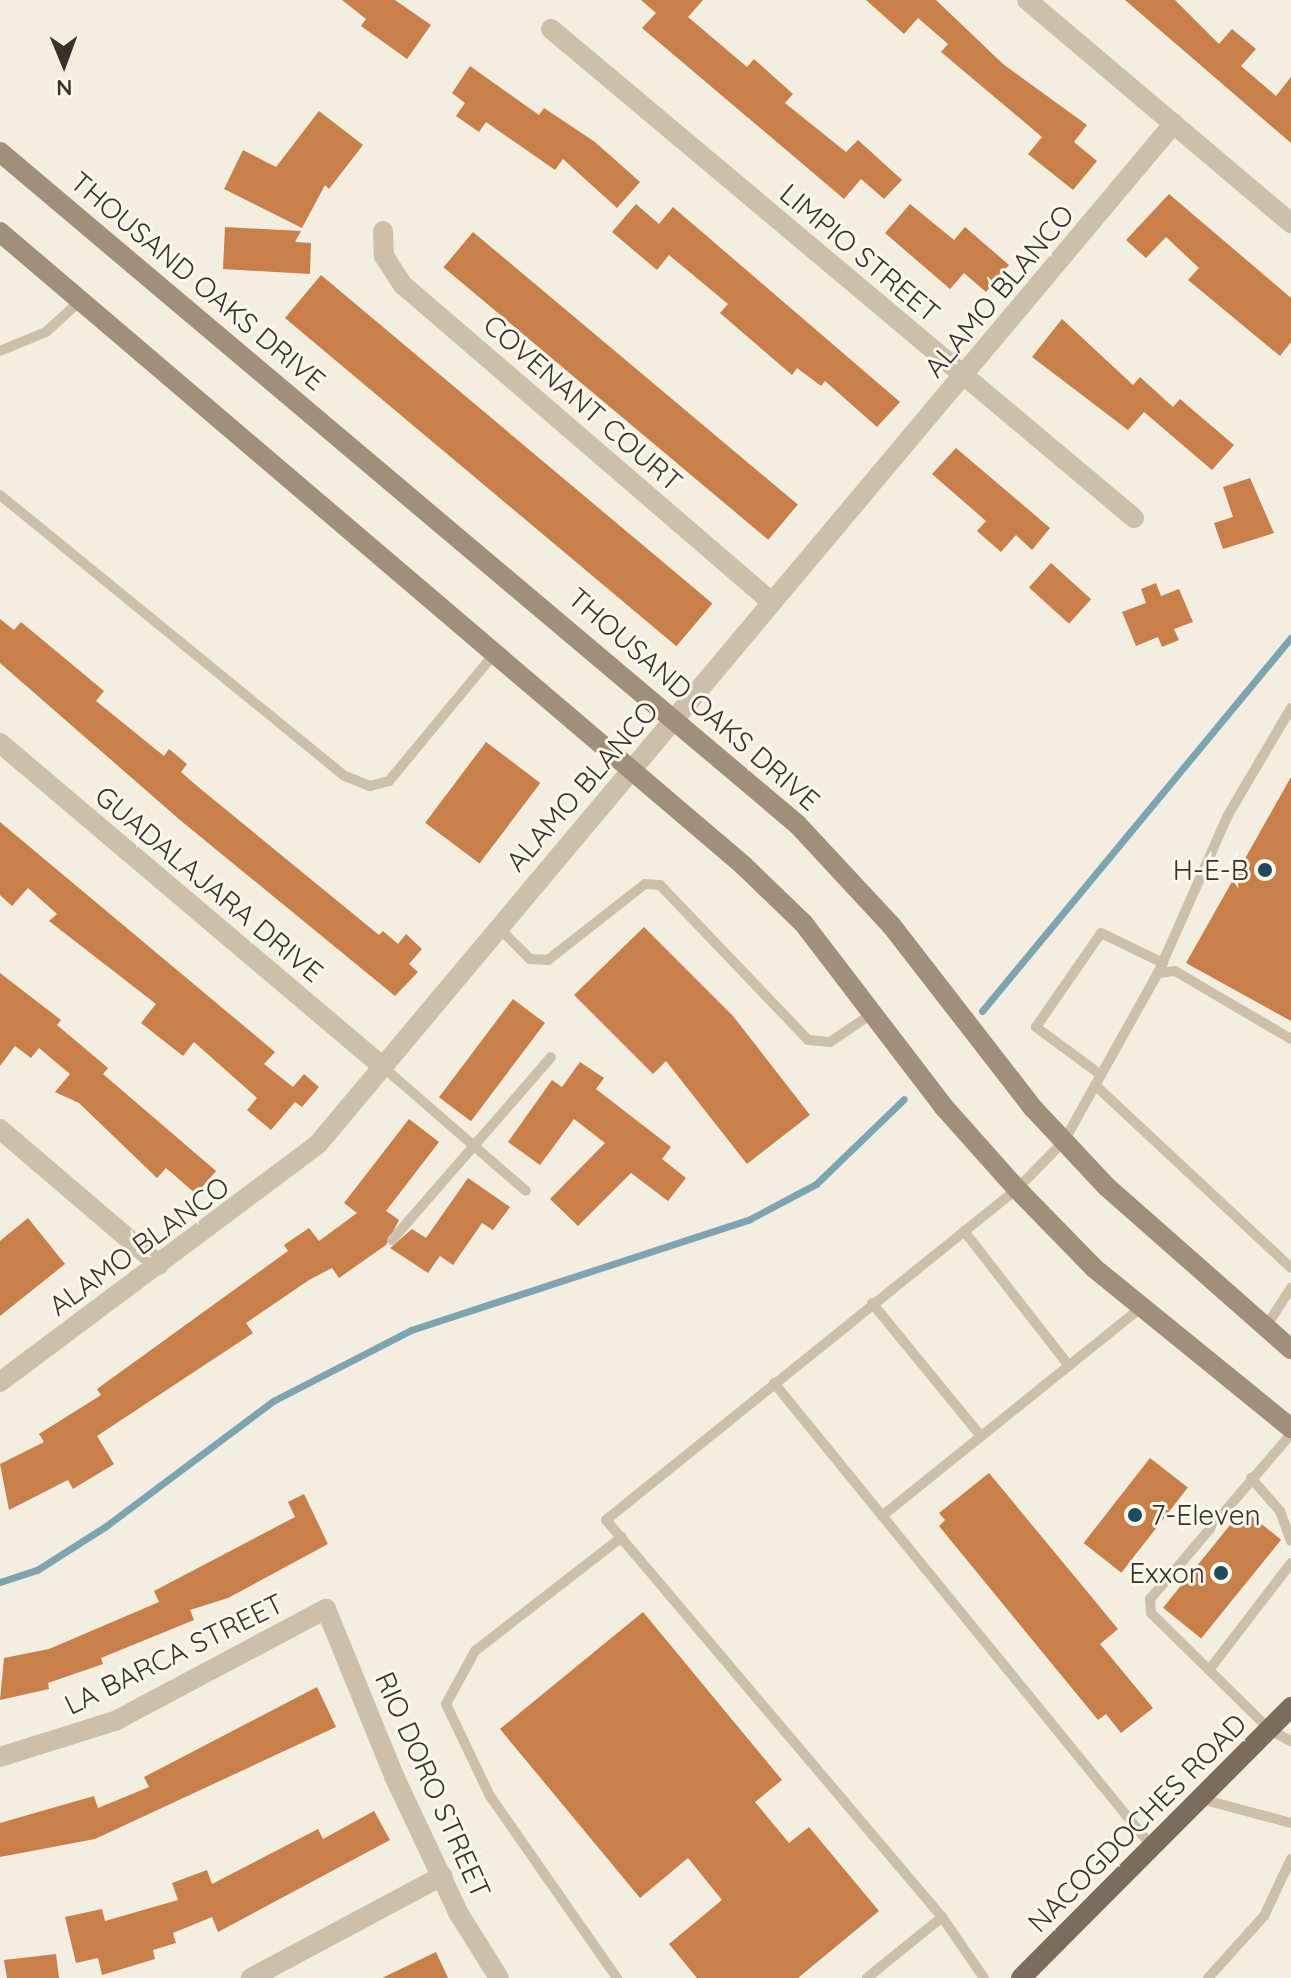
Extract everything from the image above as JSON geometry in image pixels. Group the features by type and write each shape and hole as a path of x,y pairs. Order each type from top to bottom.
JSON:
{"main road":[{"name":"THOUSAND OAKS DRIVE","path":"0,152 677,719 842,869 1064,1141 1291,1349"},
{"path":"0,232 634,765 804,924 1017,1189 1142,1307 1291,1428"},
{"name":"NACOGDOCHES ROAD","path":"1021,1978 1205,1800 1291,1707"}],"street":[{"path":"1027,0 1291,223"},
{"name":"LIMPIO STREET","path":"551,29 1134,518"},
{"name":"ALAMO BLANCO","path":"0,1382 281,1178 383,1067 1174,123"},
{"name":"COVENANT COURT","path":"383,231 384,256 403,285 772,602"},
{"name":"GUADALAJARA DRIVE","path":"0,743 383,1067"},
{"path":"0,1129 159,1265"},
{"name":"LA BARCA STREET","path":"0,1757 115,1721 326,1609"},
{"name":"RIO DORO STREET","path":"326,1609 442,1876 499,1978"},
{"path":"251,1978 442,1876"}],"lane":[{"path":"0,351 46,332 81,300"},
{"path":"0,495 345,776 370,786 389,781 497,650"},
{"path":"984,1978 942,1917 606,1520 1017,1189 1064,1141 1160,968 1228,815 1291,708"},
{"path":"499,928 530,959 548,960 645,884 660,885 808,1040 830,1042 874,1012"},
{"path":"1291,1039 1175,971 1160,968 1101,933 1036,1027 1098,1080 1291,1268"},
{"path":"392,1240 551,1057"},
{"path":"383,1067 526,1191"},
{"path":"964,1231 1069,1366"},
{"path":"1265,1328 1291,1288"},
{"path":"872,1303 981,1436"},
{"path":"882,1516 1142,1307"},
{"path":"774,1383 1155,1849"},
{"path":"1291,1434 1150,1599 1151,1613 1270,1730 1291,1741"},
{"path":"1251,1478 1280,1511 1291,1541"},
{"path":"617,1978 490,1796 446,1704 475,1651 622,1537"},
{"path":"1209,1670 1288,1581 1291,1563"},
{"path":"1205,1800 1291,1823"},
{"path":"1208,1978 1264,1916 1291,1859"},
{"path":"867,1978 942,1917"}],"building":[{"path":"342,0 395,0 431,25 407,59 361,26 366,19"},
{"path":"641,0 703,0 688,17 747,67 754,59 793,94 785,103 846,152 858,140 902,180 884,199 861,179 844,199 642,28 656,13"},
{"path":"866,0 936,0 1003,64 1087,125 1074,142 1097,161 1073,190 1028,154 1042,137 941,52 948,44 918,18 904,34"},
{"path":"1125,0 1175,0 1219,44 1232,29 1256,49 1241,66 1276,96 1291,77 1291,143"},
{"path":"470,66 539,115 544,108 595,142 640,182 617,208 563,159 555,170 486,122 479,132 456,116 465,103 452,93"},
{"path":"319,111 363,145 329,189 325,185 302,228 224,189 243,150 276,167"},
{"path":"1169,194 1291,298 1291,342 1280,356 1188,280 1199,268 1166,237 1146,258 1126,240"},
{"path":"636,204 659,224 673,207 900,402 877,427 825,381 821,386 797,368 792,375 720,313 728,304 669,255 657,270 612,232"},
{"path":"910,204 954,240 965,227 1009,265 986,292 964,273 950,289 885,233"},
{"path":"225,227 301,231 295,242 311,243 310,274 223,269"},
{"path":"473,232 798,505 768,540 443,267"},
{"path":"321,275 712,603 676,646 285,318"},
{"path":"1062,319 1133,385 1140,377 1173,407 1180,399 1234,445 1212,470 1144,412 1128,430 1032,357"},
{"path":"956,448 1050,528 1032,550 1016,535 1001,552 977,531 986,521 932,474"},
{"path":"1250,478 1274,533 1223,549 1214,523 1233,517 1223,487"},
{"path":"1051,563 1091,599 1069,624 1029,588"},
{"path":"1156,583 1161,596 1179,589 1193,622 1174,629 1179,640 1162,647 1158,637 1136,646 1122,612 1146,603 1141,589"},
{"path":"0,619 14,630 21,622 104,691 96,701 164,756 169,749 187,764 181,772 379,935 383,931 398,944 406,934 422,949 409,964 418,972 395,996 180,820 0,663"},
{"path":"486,742 540,783 480,864 425,823"},
{"name":"H-E-B","path":"1291,777 1291,1021 1186,963"},
{"path":"0,822 275,1052 264,1064 293,1087 304,1074 319,1087 302,1107 295,1102 271,1130 247,1110 257,1098 194,1042 183,1056 141,1023 156,1004 49,921 57,914 28,888 12,906 0,895"},
{"path":"644,927 733,1016 810,1115 747,1164 666,1061 653,1074 574,995"},
{"path":"0,973 61,1020 57,1025 108,1068 103,1074 216,1171 196,1194 166,1168 157,1178 79,1103 55,1092 70,1074 39,1048 31,1058 15,1046 0,1066"},
{"path":"513,999 545,1023 471,1121 439,1097"},
{"path":"580,1062 604,1078 596,1089 671,1147 662,1159 686,1178 668,1201 631,1173 578,1226 550,1199 605,1143 574,1119 540,1165 508,1142 552,1080 562,1087"},
{"path":"409,1119 439,1142 386,1211 399,1220 386,1245 339,1278 332,1268 309,1280 246,1323 253,1333 97,1436 114,1464 73,1489 68,1480 9,1510 0,1464 44,1442 39,1434 101,1395 97,1389 288,1251 284,1245 309,1228 319,1241 357,1213 344,1203"},
{"path":"468,1178 510,1207 493,1230 482,1223 453,1265 440,1256 428,1273 390,1248 412,1229 426,1238"},
{"path":"28,1218 65,1264 0,1316 0,1241"},
{"name":"7-Eleven","path":"1150,1458 1188,1488 1121,1573 1084,1543"},
{"path":"989,1473 1118,1629 1100,1644 1153,1708 1121,1733 1106,1714 1098,1720 939,1526 945,1520 939,1513"},
{"path":"304,1494 328,1544 228,1598 190,1610 194,1620 101,1658 103,1664 48,1683 49,1689 0,1700 4,1658 49,1649 159,1602 154,1591 295,1517 288,1502"},
{"name":"Exxon","path":"1243,1509 1281,1540 1201,1639 1163,1608"},
{"path":"643,1612 782,1780 755,1802 789,1843 809,1827 879,1911 798,1978 697,1978 669,1944 722,1900 688,1858 640,1898 500,1729"},
{"path":"317,1687 336,1727 95,1839 0,1857 0,1823 94,1796 98,1808 149,1787 144,1777"},
{"path":"374,1811 390,1840 218,1932 212,1917 173,1933 176,1943 153,1950 155,1959 102,1975 98,1958 76,1963 65,1917 102,1909 105,1921 178,1900 172,1883 207,1870 212,1884 318,1829 323,1839"},
{"path":"436,1952 448,1978 382,1978"},
{"path":"56,1954 59,1978 7,1978 4,1960"}],"waterway":[{"path":"982,1011 1291,637"},
{"path":"0,1582 37,1570 106,1526 273,1401 411,1330 750,1219 816,1184 904,1099"}],"place":[{"name":"H-E-B","path":"1265,870"},
{"name":"7-Eleven","path":"1135,1515"},
{"name":"Exxon","path":"1221,1573"}]}
